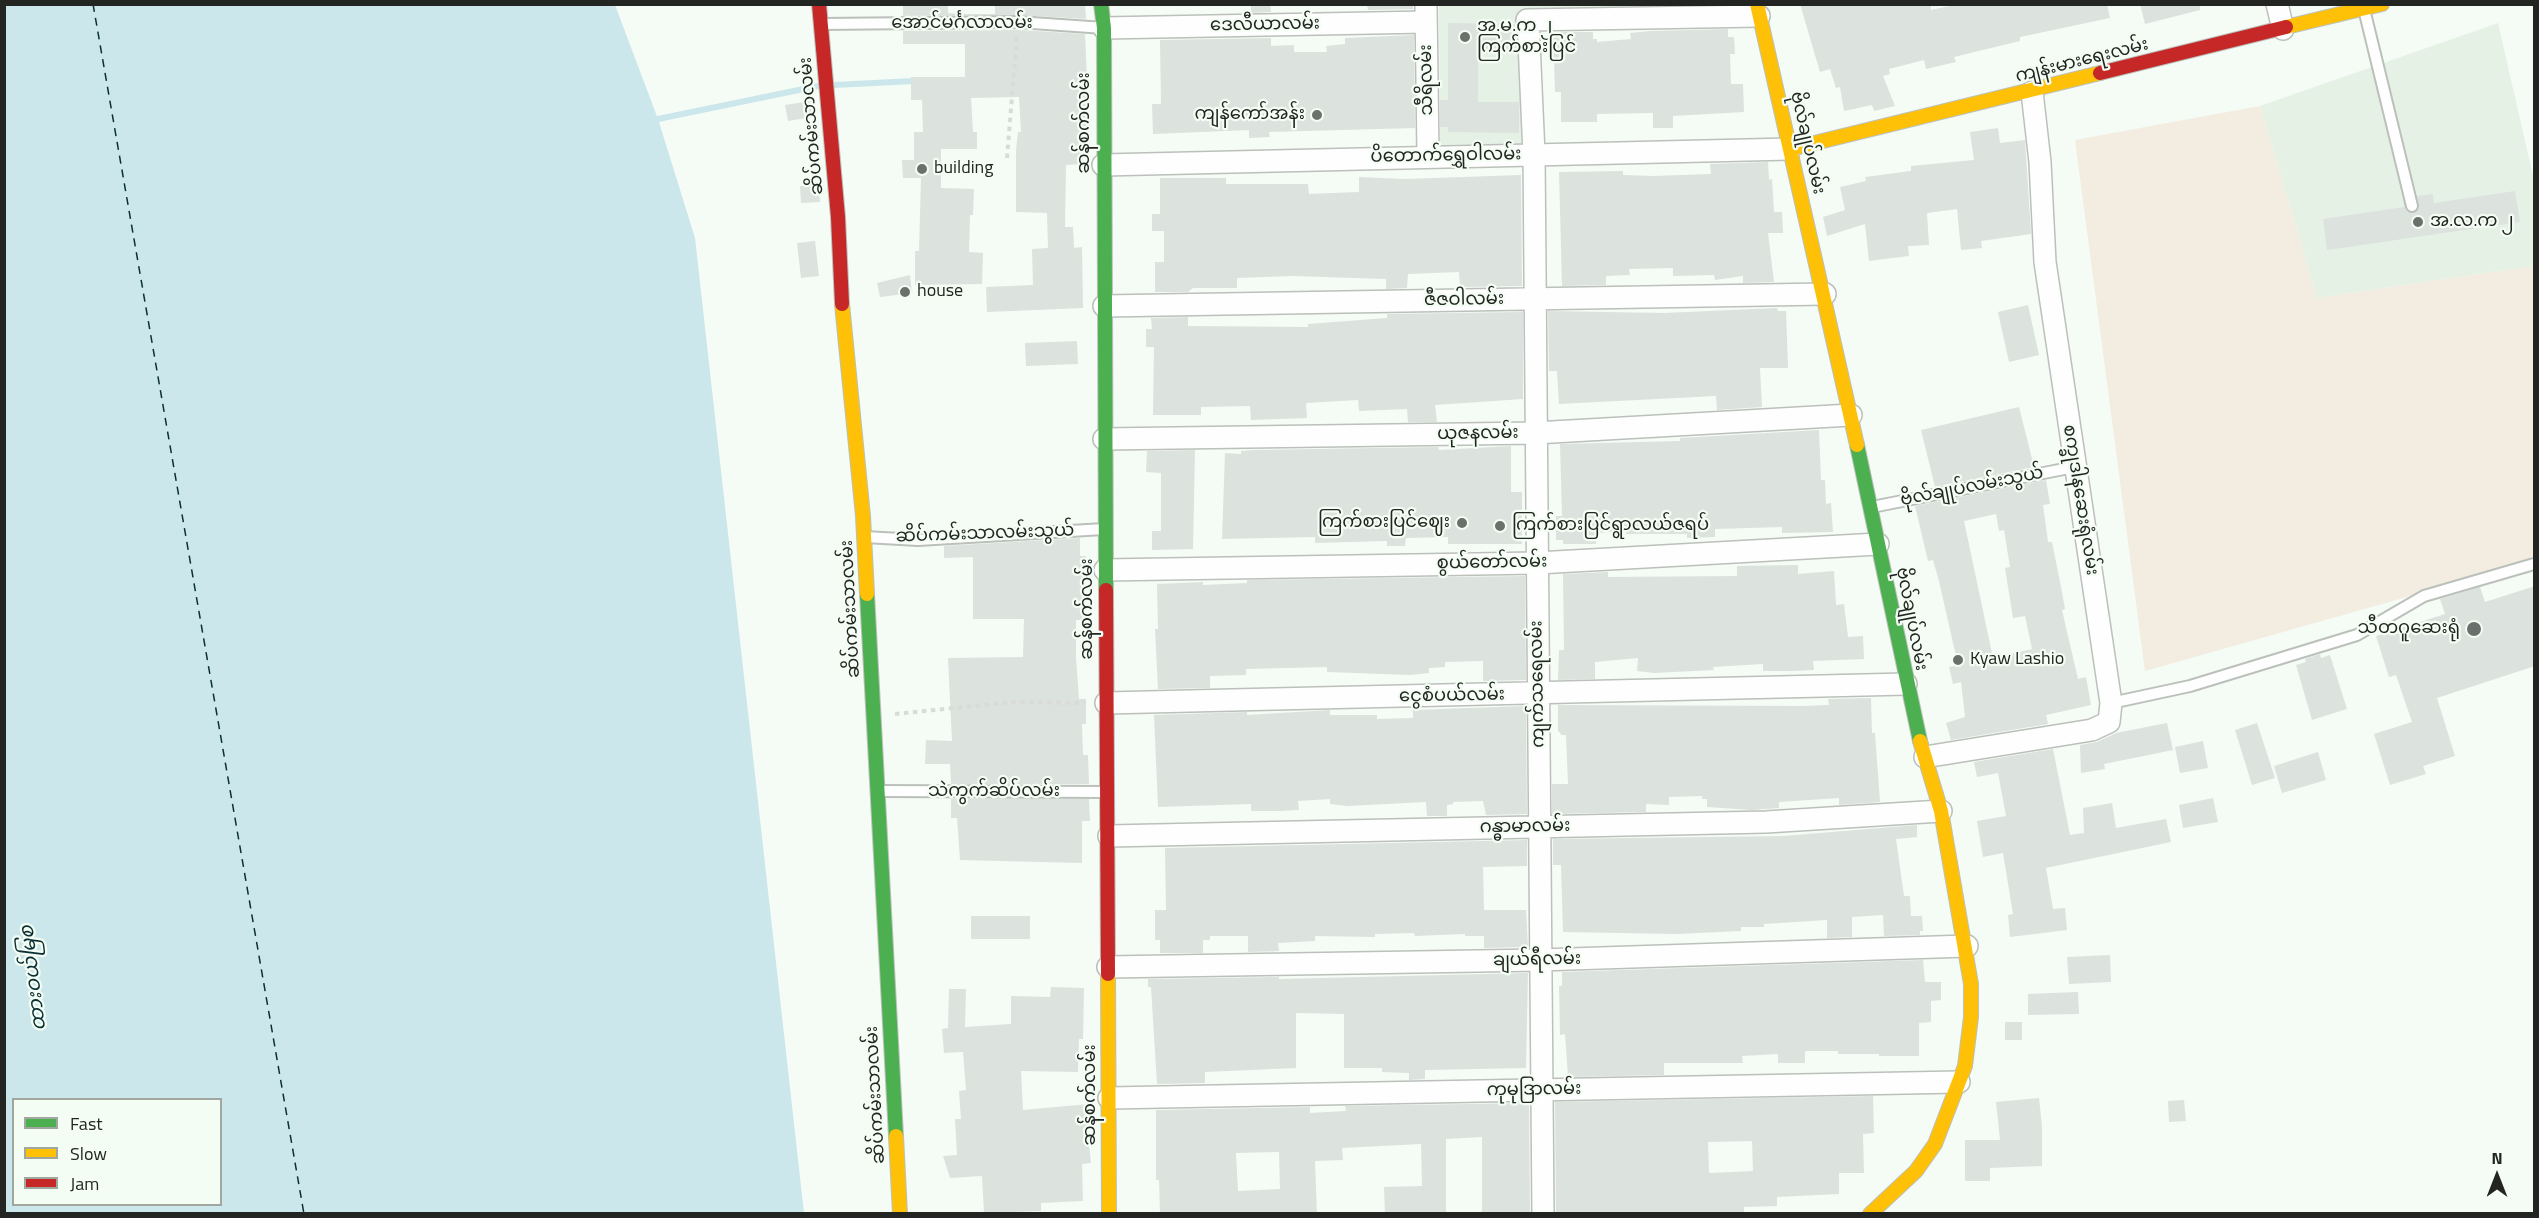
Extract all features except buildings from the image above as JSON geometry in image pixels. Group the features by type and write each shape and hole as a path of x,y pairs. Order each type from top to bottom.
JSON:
{"street":[{"name":"ဆိပ်ကမ်းသာလမ်း","path":"819,4 838,217 844,340 865,537 900,1214"},
{"name":"ဆန်စက်လမ်း","path":"1101,4 1104,28 1109,1214"},
{"path":"2277,4 2283,29"},
{"name":"ကျန်းမားရေးလမ်း","path":"1790,149 2032,92 2382,4"},
{"path":"1534,154 1528,20 1758,10"},
{"name":"ဗိုလ်ချုပ်လမ်း","path":"1758,10 1851,415 1906,684 1941,811 1967,946 1971,984 1971,1017 1965,1066 1935,1144 1916,1171 1870,1214"},
{"name":"ဒေလီယာလမ်း","path":"1104,28 1426,13"},
{"name":"သီရိလမ်း","path":"1426,13 1428,156"},
{"name":"စက္ခုဒါနဆေးရုံလမ်း","path":"2032,92 2040,162 2045,262 2111,703"},
{"name":"ပိတောက်ရွှေဝါလမ်း","path":"1103,165 1790,149"},
{"name":"ကျက်သရေလမ်း","path":"1534,154 1534,433 1543,1214"},
{"name":"ဇီဇဝါလမ်း","path":"1104,306 1824,294"},
{"name":"ယုဇနလမ်း","path":"1104,439 1534,433 1851,415"},
{"name":"စွယ်တော်လမ်း","path":"1106,570 1537,563 1878,544"},
{"name":"ငွေစံပယ်လမ်း","path":"1106,704 1906,684"},
{"path":"1925,757 2092,730 2109,722 2111,703"},
{"name":"ဂန္ဓာမာလမ်း","path":"1109,836 1766,822 1941,811"},
{"name":"ချယ်ရီလမ်း","path":"1108,967 1540,960 1967,946"},
{"name":"ကုမုဒြာလမ်း","path":"1109,1098 1959,1082"}],"lane":[{"path":"2364,9 2412,206"},
{"name":"အောင်မင်္ဂလာလမ်း","path":"820,24 1018,22 1104,28"},
{"name":"ဗိုလ်ချုပ်လမ်းသွယ်","path":"1870,507 2074,466"},
{"name":"ဆိပ်ကမ်းသာလမ်းသွယ်","path":"865,537 918,540 1105,529"},
{"path":"2111,703 2190,686 2357,635 2424,596 2535,564"},
{"name":"သဲကွက်ဆိပ်လမ်း","path":"879,791 1108,792"}],"path":[{"path":"1006,158 1018,22"},
{"path":"875,716 1013,702 1106,704"}],"shaded area":[{"path":"1634,4 1634,10 1537,12 1540,144 1440,145 1439,5"},
{"path":"2498,23 2534,180 2534,266 2317,298 2260,106"},
{"path":"2260,106 2317,298 2534,266 2534,561 2145,671 2075,140"}],"water":[{"name":"ထားဝယ်မြစ","path":"5,4 615,5 658,119 695,238 804,1213 5,1213"}],"waterway":[{"path":"834,85 914,81"},
{"path":"658,119 818,86"}],"ferry route":[{"path":"93,4 304,1214"}],"traffic: fast":[{"path":"1101,4 1104,28 1106,590"},
{"path":"1857,445 1920,741"},
{"path":"867,594 896,1136"}],"traffic: slow":[{"path":"1757,4 1857,445"},
{"path":"2286,27 2382,4"},
{"path":"1790,149 2100,73"},
{"path":"842,304 863,516 867,594"},
{"path":"1870,1214 1916,1171 1935,1144 1965,1066 1971,1017 1971,984 1941,811 1920,741"},
{"path":"1108,974 1109,1214"},
{"path":"896,1136 900,1214"}],"traffic: jam":[{"path":"819,4 838,217 842,304"},
{"path":"2100,73 2286,27"},
{"path":"1106,590 1108,974"}],"place":[{"name":"အ.မ.က ၂ ကြက်စားပြင်","path":"1465,37"},
{"name":"ကျန်ကော်အန်း","path":"1317,115"},
{"name":"building","path":"922,169"},
{"name":"အ.လ.က ၂","path":"2418,222"},
{"name":"house","path":"905,292"},
{"name":"ကြက်စားပြင်ဈေး","path":"1462,523"},
{"name":"ကြက်စားပြင်ရွာလယ်ဇရပ်","path":"1500,526"},
{"name":"သီတဂူဆေးရုံ","path":"2474,629"},
{"name":"Kyaw Lashio","path":"1958,660"}]}
